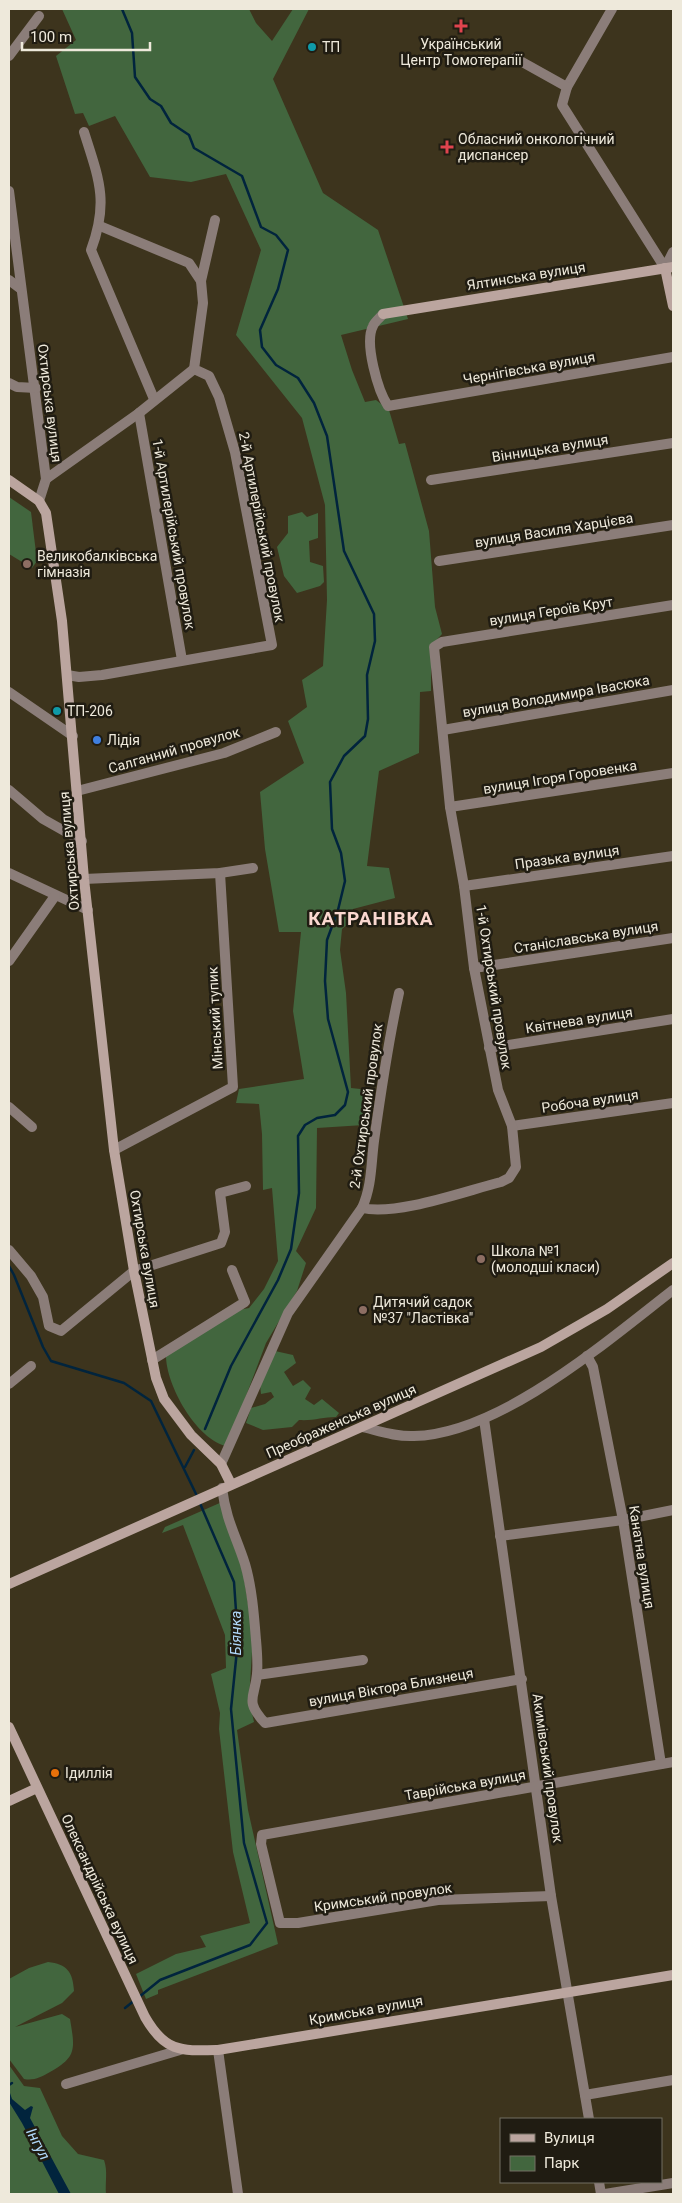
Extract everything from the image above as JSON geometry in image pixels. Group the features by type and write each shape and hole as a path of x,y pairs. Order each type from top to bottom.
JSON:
{"street":[{"path":"612,9 567,87 562,105 669,267"},
{"path":"9,56 39,16"},
{"path":"515,58 567,87"},
{"path":"84,132 102,196 100,226 91,250 154,399"},
{"name":"Охтирська вулиця","path":"9,195 36,388 46,479 39,501 46,513 67,675 84,879 114,1150 134,1271 152,1360 164,1399 191,1435 220,1464 227,1486"},
{"path":"46,479 140,413 154,399 194,369 203,303 201,281 215,220"},
{"path":"100,226 190,263 201,281"},
{"path":"673,252 669,267 673,306"},
{"name":"Ялтинська вулиця","path":"388,406 383,398 378,382 369,336 373,324 383,314 669,267"},
{"path":"9,280 21,289"},
{"name":"Чернігівська вулиця","path":"388,406 673,357"},
{"name":"2-й Артилерійський провулок","path":"182,660 272,645 235,452 219,397 209,376 194,369"},
{"path":"9,383 17,387 36,388"},
{"name":"1-й Артилерійський провулок","path":"140,413 182,660"},
{"name":"Вінницька вулиця","path":"431,480 673,443"},
{"path":"9,480 39,501"},
{"name":"вулиця Василя Харцієва","path":"439,561 673,525"},
{"name":"вулиця Героїв Крут","path":"434,647 442,642 673,605"},
{"name":"1-й Охтирський провулок","path":"362,1208 375,1211 441,1198 509,1178 516,1167 512,1126 498,1090 474,968 464,886 450,808 434,647"},
{"path":"67,675 79,677 102,675 182,660"},
{"name":"вулиця Володимира Івасюка","path":"443,730 673,690"},
{"path":"9,692 73,736"},
{"name":"Салганний провулок","path":"77,791 224,753 276,732"},
{"name":"вулиця Ігоря Горовенка","path":"450,808 673,773"},
{"path":"9,790 43,819 82,841"},
{"name":"Празька вулиця","path":"464,886 673,856"},
{"path":"84,879 220,873 253,868"},
{"name":"Мінський тупик","path":"114,1150 233,1087 220,873"},
{"path":"9,874 88,910"},
{"path":"9,961 55,896"},
{"name":"Станіславська вулиця","path":"474,968 673,938"},
{"name":"2-й Охтирський провулок","path":"220,1464 288,1313 362,1208 370,1192 378,1119 392,1024 399,993"},
{"name":"Квітнева вулиця","path":"489,1048 673,1019"},
{"name":"Робоча вулиця","path":"512,1126 673,1102"},
{"path":"9,1107 32,1127"},
{"path":"9,1250 31,1276 43,1298 49,1326 61,1331 134,1271 222,1243 225,1232 220,1193 246,1186"},
{"name":"Преображенська вулиця","path":"9,1584 541,1347 607,1310 673,1263"},
{"path":"152,1360 245,1302 232,1270"},
{"path":"362,1426 393,1435 415,1436 446,1432 484,1419 559,1376 673,1290"},
{"name":"Канатна вулиця","path":"587,1356 593,1367 623,1520 660,1764"},
{"path":"9,1384 31,1366"},
{"name":"Акимівський провулок","path":"484,1419 551,1896 589,2118"},
{"path":"227,1486 226,1514 245,1565 256,1640 257,1675 363,1660"},
{"path":"500,1536 623,1520 673,1510"},
{"name":"вулиця Віктора Близнеця","path":"257,1675 251,1696 257,1714 265,1723 522,1679"},
{"name":"Олександрійська вулиця","path":"9,1727 145,2016 158,2036 168,2045 180,2050"},
{"name":"Таврійська вулиця","path":"280,1923 261,1844 262,1835 673,1762"},
{"path":"9,1801 37,1788"},
{"name":"Кримський провулок","path":"280,1923 298,1923 438,1900 551,1896"},
{"name":"Кримська вулиця","path":"66,2084 180,2050 218,2050 673,1975"},
{"path":"218,2050 238,2194"},
{"path":"585,2095 673,2080"},
{"path":"603,2194 673,2183"}],"green space":[{"path":"62,9 249,9 256,23 272,41 293,9 309,9 273,79 323,193 378,230 408,319 341,335 365,402 376,400 389,410 399,444 405,443 429,531 435,607 442,634 431,646 431,691 420,692 419,753 379,771 367,866 389,868 395,898 353,909 349,923 342,929 340,950 346,993 351,1088 370,1090 364,1125 317,1128 316,1208 296,1251 306,1263 297,1291 266,1343 227,1446 215,1442 204,1433 184,1409 171,1380 166,1354 238,1310 249,1308 264,1289 278,1261 272,1188 263,1190 262,1134 259,1104 236,1103 239,1089 304,1079 293,1011 301,932 279,932 265,849 260,792 304,763 288,721 307,707 302,680 323,666 327,600 325,505 302,418 236,335 261,250 226,174 191,182 150,177 115,116 89,126 83,113 75,114 56,56 76,40"},
{"path":"9,497 31,512 37,561 32,568 9,554"},
{"path":"302,512 307,517 318,513 318,538 309,541 310,562 323,566 324,582 320,586 297,593 284,576 277,547 288,533 288,516"},
{"path":"275,1351 293,1355 296,1363 284,1372 293,1386 303,1380 311,1388 305,1399 314,1405 322,1399 339,1413 336,1417 299,1420 292,1427 263,1430 246,1423 251,1408 265,1404 274,1397 271,1392 261,1394 260,1385"},
{"path":"222,1502 242,1565 253,1636 249,1700 254,1722 237,1730 248,1810 278,1944 158,1990 158,1994 146,1999 136,1974 176,1954 206,1947 200,1936 250,1923 233,1852 219,1729 220,1713 211,1674 226,1668 225,1635 183,1525 162,1533 165,1527"},
{"path":"48,1962 60,1965 68,1970 74,1991 62,2003 15,2027 62,2014 70,2019 73,2038 72,2051 70,2057 59,2067 40,2077 24,2079 9,2059 9,1979 29,1968"},
{"path":"9,2065 24,2086 40,2088 62,2136 78,2154 104,2160 106,2194 9,2194"}],"water":[{"name":"Інгул","path":"9,2090 12,2099 25,2110 31,2106 33,2107 30,2118 71,2194 59,2194 9,2102"}],"waterway":[{"path":"122,9 132,33 135,77 150,99 161,106 171,123 189,135 194,148 242,176 261,227 276,235 288,250 278,289 260,330 262,347 276,365 298,378 314,403 327,436 344,551 374,614 375,641 367,675 368,719 365,736 344,756 330,782 332,829 341,853 345,881 338,910 327,940 325,981 328,1019 348,1092 345,1105 335,1115 317,1118 305,1125 298,1136 299,1193 291,1249 278,1280 231,1366 205,1429"},
{"name":"Біянка","path":"9,1266 43,1347 51,1361 124,1383 151,1401 197,1496"},
{"path":"185,1467 194,1450"},
{"name":"Біянка","path":"139,1997 160,1980 250,1945 267,1923 244,1843 231,1709 238,1640 234,1582 199,1501"},
{"name":"Біянка","path":"125,2008 135,2000"}],"place":[{"name":"Український Центр Томотерапії","path":"461,26"},
{"name":"ТП","path":"312,47"},
{"name":"Обласний онкологічний диспансер","path":"447,147"},
{"name":"Великобалківська гімназія","path":"27,564"},
{"name":"ТП-206","path":"57,711"},
{"name":"Лідія","path":"97,740"},
{"name":"Школа №1 (молодші класи)","path":"481,1259"},
{"name":"Дитячий садок №37 \"Ластівка\"","path":"363,1310"},
{"name":"Ідиллія","path":"55,1773"}],"district":[{"name":"КАТРАНІВКА","path":"371,918"}]}
